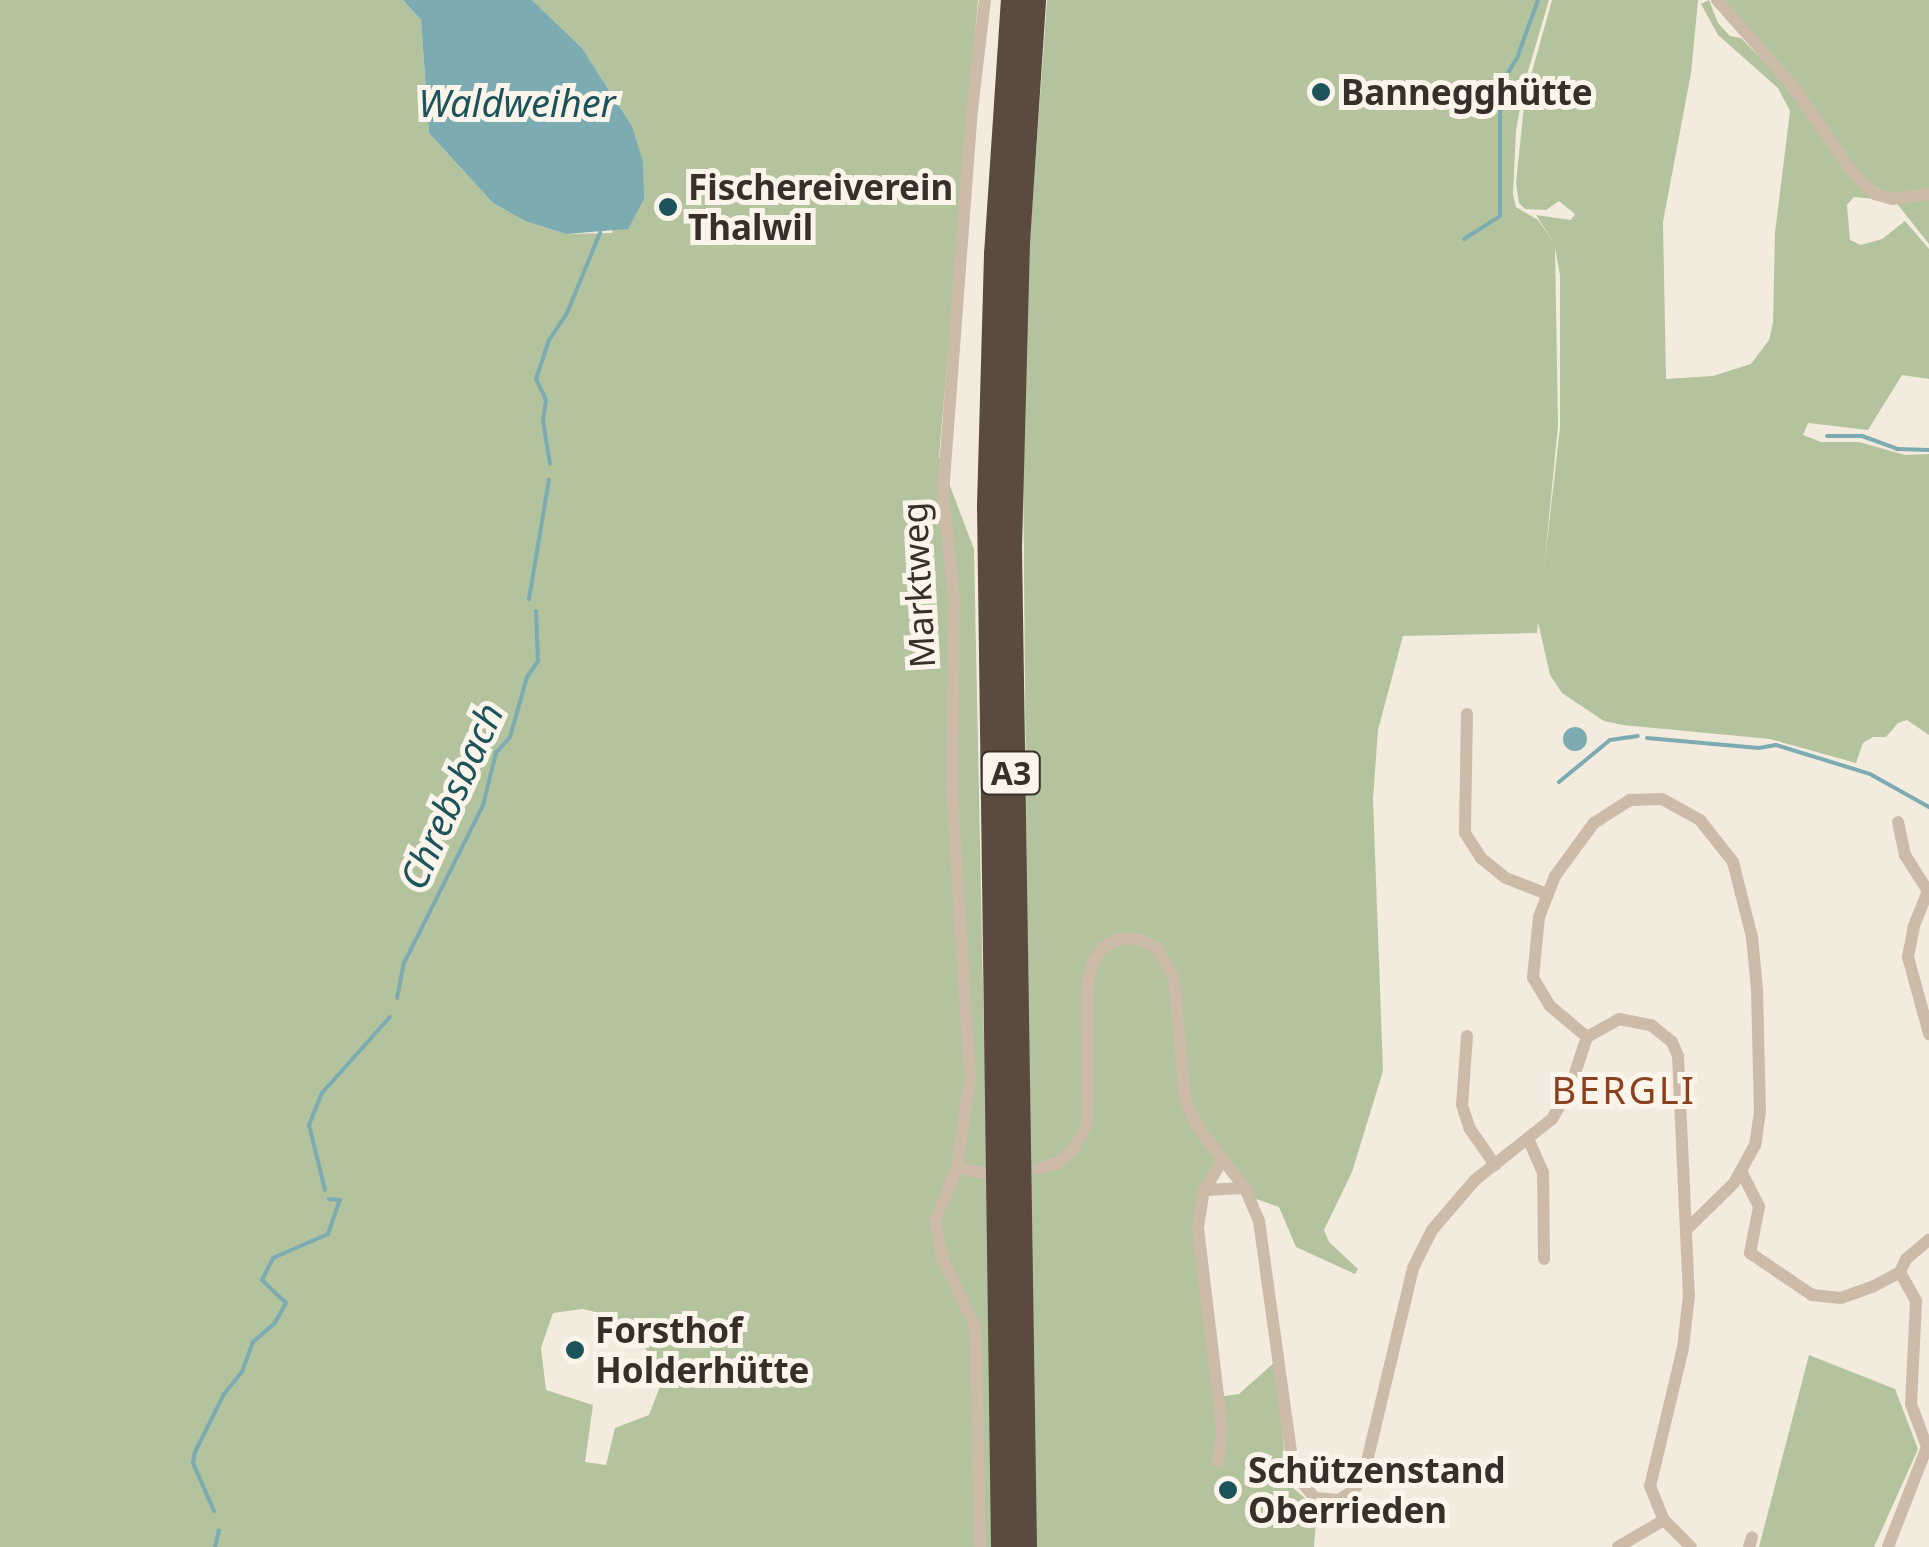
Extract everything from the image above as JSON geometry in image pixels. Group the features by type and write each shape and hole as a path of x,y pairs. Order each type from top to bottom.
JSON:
{"highway":[{"name":"A3","path":"1003,1547 989,505 996,254 1013,0"},
{"name":"A3","path":"1024,1547 1009,547 1013,317 1034,0"}],"street":[{"name":"Marktweg","path":"980,1547 976,1330 936,1236 939,1206 957,1168 970,1078 952,788 954,597 943,525 972,110 985,0"},
{"path":"1717,0 1793,86 1849,168 1875,194 1892,199 1929,194"},
{"path":"1468,714 1466,833 1481,858 1506,878 1547,894"},
{"path":"1587,1037 1550,1006 1533,978 1534,943 1547,894 1584,834 1607,812 1630,800 1650,798 1673,803 1700,820 1724,846 1746,904 1758,1006 1758,1130 1742,1173 1687,1230"},
{"path":"1898,822 1905,855 1928,891 1914,926 1908,957 1929,1034"},
{"path":"1038,1169 1059,1162 1074,1148 1087,1124 1088,982 1093,962 1104,946 1118,939 1138,939 1156,947 1174,978 1185,1099 1197,1126 1246,1188 1263,1246 1294,1474 1315,1498 1339,1500 1354,1490 1364,1474 1413,1268 1451,1204 1495,1165 1530,1141 1562,1106 1587,1037 1608,1023 1629,1019 1652,1024 1672,1042 1678,1056 1689,1295 1683,1348 1650,1470 1650,1486 1664,1520 1691,1547"},
{"path":"1467,1036 1462,1105 1470,1129 1495,1165"},
{"path":"1530,1141 1543,1173 1544,1259"},
{"path":"1218,1462 1222,1429 1198,1238 1204,1190 1223,1160"},
{"path":"957,1168 983,1172"},
{"path":"1742,1173 1759,1208 1750,1253 1818,1297 1842,1298 1900,1272 1906,1259 1929,1240"},
{"path":"1204,1190 1246,1188"},
{"path":"1888,1547 1927,1446 1911,1404 1916,1301 1900,1272"},
{"path":"1618,1547 1664,1520"}],"green space":[{"path":"0,0 403,0 421,20 429,133 493,203 525,221 566,234 612,233 632,126 582,48 532,0 978,0 939,457 974,549 984,1037 1028,1037 1023,455 1028,266 1047,0 1549,0 1526,78 1516,130 1513,194 1516,207 1538,220 1554,243 1536,215 1571,220 1575,214 1559,201 1546,210 1525,209 1519,203 1516,183 1525,97 1552,0 1698,0 1691,73 1663,222 1666,379 1713,376 1751,364 1769,340 1773,323 1775,233 1790,111 1778,88 1718,35 1701,4 1709,0 1718,23 1730,36 1741,38 1774,72 1874,199 1854,197 1847,205 1850,240 1861,245 1882,239 1905,221 1929,249 1929,379 1902,375 1868,430 1808,423 1803,435 1821,442 1859,442 1905,455 1929,454 1929,735 1907,720 1898,723 1886,737 1873,737 1863,743 1856,763 1770,739 1623,725 1604,721 1562,693 1550,675 1538,622 1537,633 1403,636 1378,730 1373,799 1383,1071 1352,1172 1324,1230 1329,1242 1358,1269 1355,1274 1296,1247 1279,1207 1250,1197 1223,1160 1201,1206 1218,1397 1239,1394 1276,1361 1287,1483 1317,1508 1314,1547 0,1547","holes":["1555,247 1560,275 1560,428 1544,569 1558,426","583,1309 616,1317 666,1371 649,1415 615,1428 606,1465 585,1462 593,1405 546,1390 541,1348 553,1313"]},
{"path":"1721,0 1929,0 1929,191 1892,196 1862,179"},
{"path":"1929,196 1929,244 1898,205 1899,201"},
{"path":"1809,1355 1895,1389 1918,1449 1874,1547 1759,1547"}],"water":[{"name":"Waldweiher","path":"403,0 532,0 582,48 632,126 643,162 644,199 628,229 566,234 525,221 493,203 429,133 421,20"},
{"path":"1575,727 1587,739 1575,751 1563,739"}],"waterway":[{"path":"1464,239 1500,216 1500,87 1517,58 1538,0"},
{"name":"Chrebsbach","path":"550,464 543,421 546,400 536,379 549,340 567,313 600,233"},
{"path":"1827,436 1862,436 1897,449 1929,450"},
{"name":"Chrebsbach","path":"529,599 549,480"},
{"name":"Chrebsbach","path":"397,998 404,963 483,805 496,753 510,737 527,677 538,661 536,611"},
{"path":"1559,782 1610,740 1638,736"},
{"path":"1647,738 1759,748 1776,745 1870,774 1929,807"},
{"name":"Chrebsbach","path":"325,1190 309,1125 322,1093 390,1017"},
{"name":"Chrebsbach","path":"214,1511 193,1463 195,1452 224,1394 242,1372 253,1342 274,1324 286,1303 262,1280 273,1258 328,1234 340,1200 329,1199"},
{"name":"Chrebsbach","path":"215,1547 219,1530"}],"place":[{"name":"Bannegghütte","path":"1321,92"},
{"name":"Fischereiverein Thalwil","path":"668,207"},
{"name":"Forsthof Holderhütte","path":"575,1350"},
{"name":"Schützenstand Oberrieden","path":"1228,1490"}],"district":[{"name":"BERGLI","path":"1624,1090"}]}
